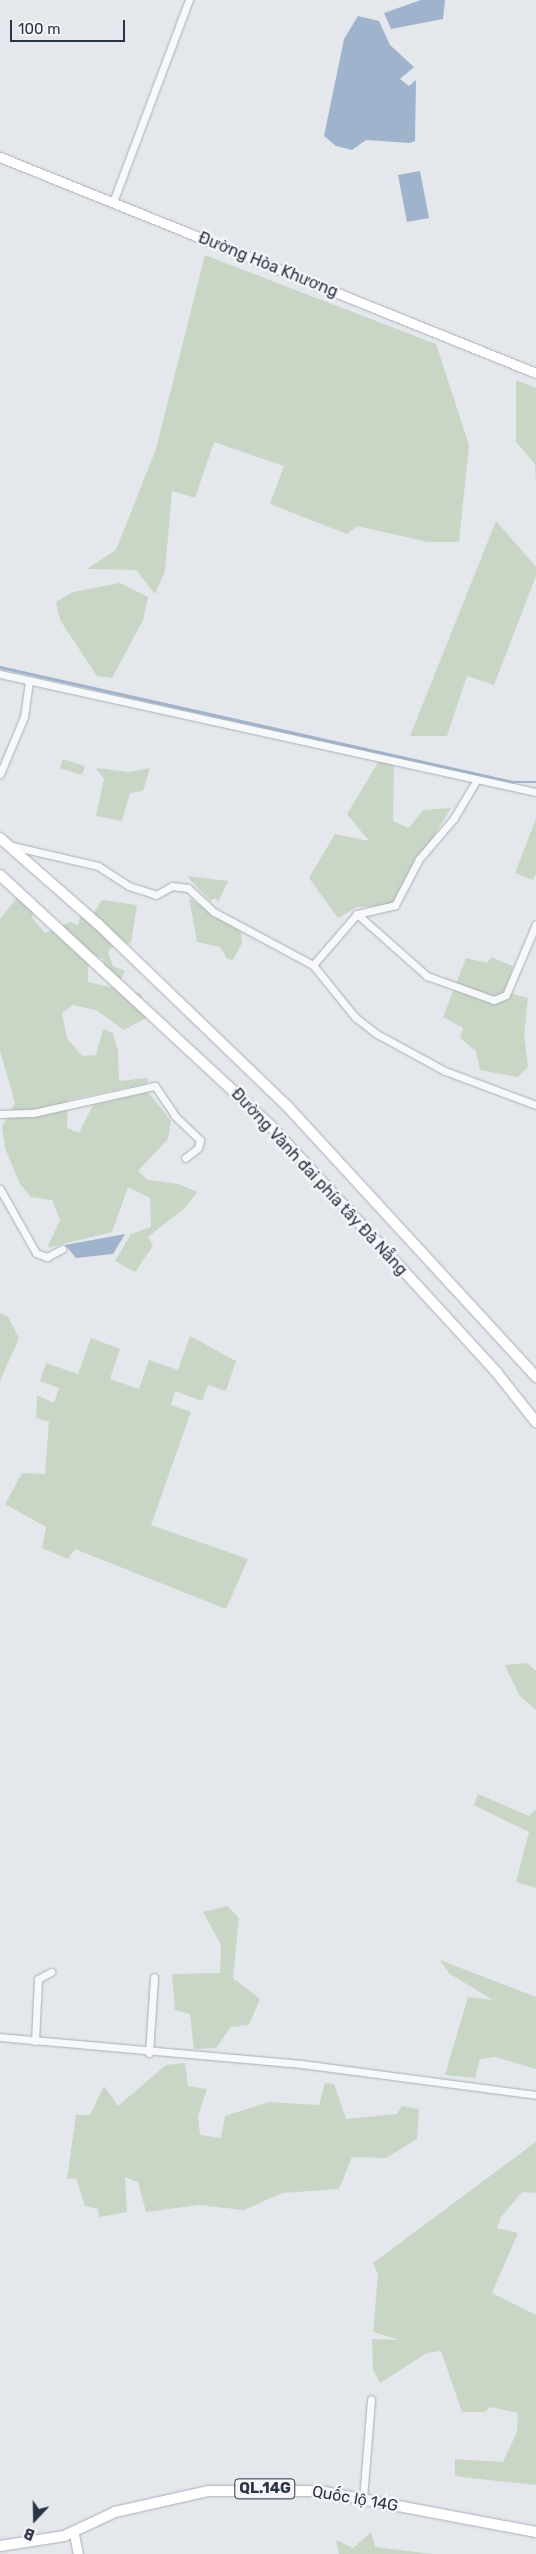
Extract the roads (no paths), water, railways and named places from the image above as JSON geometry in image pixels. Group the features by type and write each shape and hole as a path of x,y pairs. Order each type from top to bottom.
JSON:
{"main road":[{"name":"Đường Vành đai phía tây Đà Nẵng","path":"0,838 288,1107 536,1378"},
{"name":"Đường Vành đai phía tây Đà Nẵng","path":"0,875 270,1125 497,1373 536,1422"},
{"name":"Quốc lộ 14G","path":"0,2546 74,2534 116,2512 208,2491 309,2490 536,2532"}],"street":[{"path":"113,202 188,0"},
{"name":"Đường Hòa Khương","path":"0,157 536,373"},
{"path":"0,674 476,781 536,792"},
{"path":"0,774 24,717 29,680"},
{"path":"313,965 357,914 395,905 419,859 454,818 476,781"},
{"path":"9,846 98,866 129,886 156,895 172,886 188,888 214,912 313,965 355,1017 377,1034 445,1071 536,1105"},
{"path":"357,914 427,976 494,1000 506,995 536,924"},
{"path":"0,1114 34,1113 156,1086 175,1116 200,1140 198,1148 184,1158"},
{"path":"0,1189 36,1253 47,1257 62,1249"},
{"path":"35,2041 38,1979 51,1972"},
{"path":"149,2053 154,1978"},
{"path":"0,2037 149,2053 301,2064 536,2095"},
{"path":"363,2499 371,2399"},
{"path":"74,2534 78,2554"}],"water":[{"path":"421,0 445,0 443,19 391,29 384,13"},
{"path":"358,16 379,21 390,45 414,67 400,79 409,86 416,80 415,141 410,143 366,140 352,150 336,146 324,136 344,39"},
{"path":"420,171 429,218 407,222 398,175"},
{"path":"125,1234 113,1254 76,1258 65,1245"}],"waterway":[{"path":"0,667 513,782 536,782"}]}
